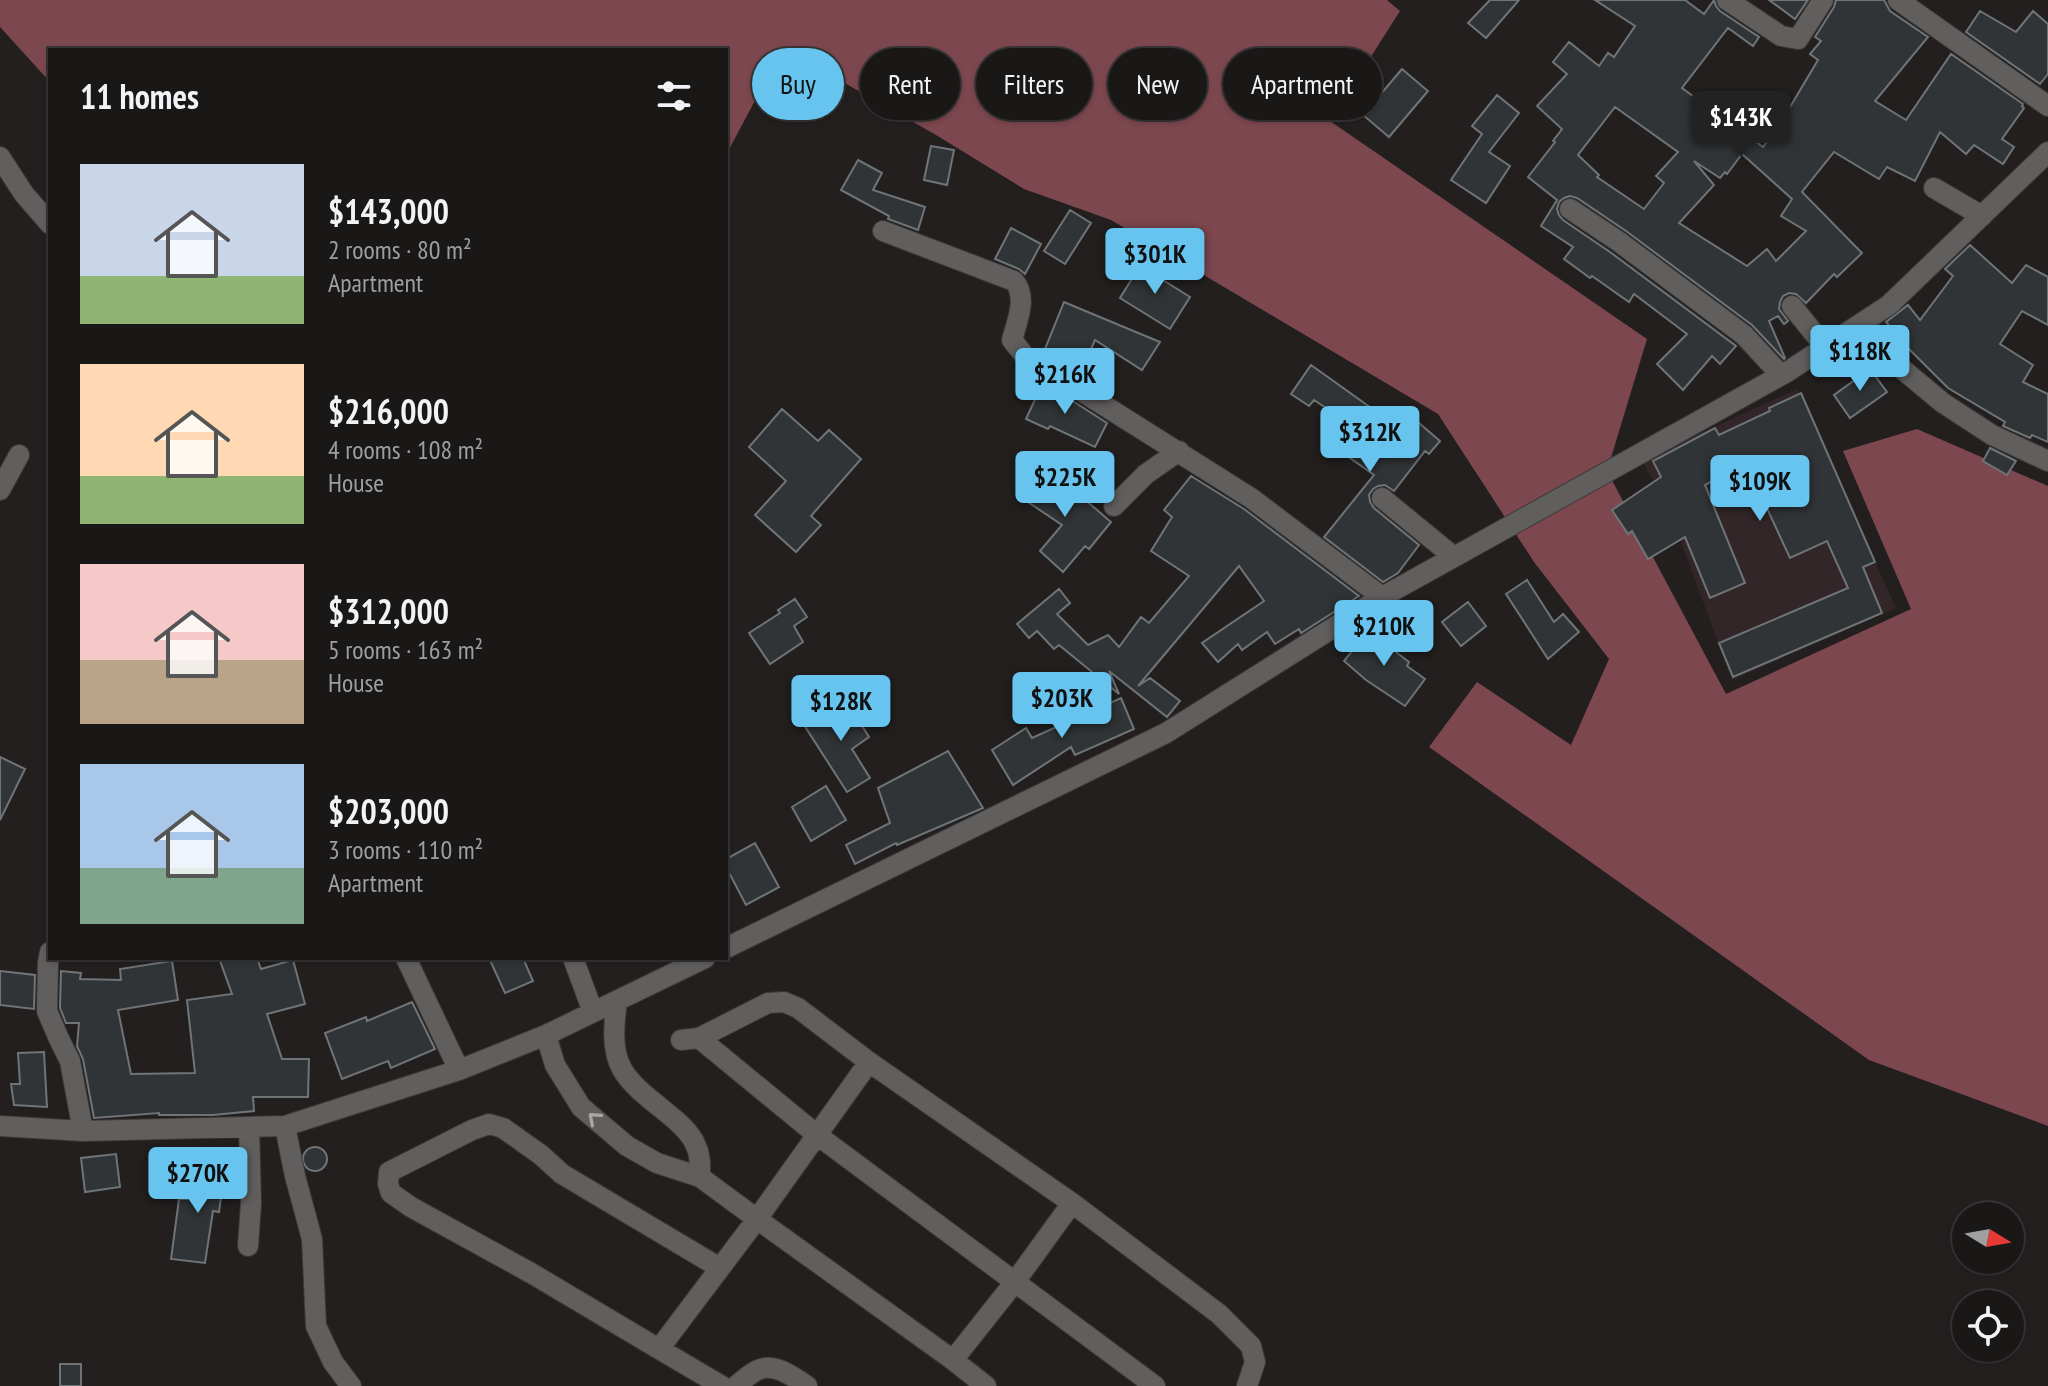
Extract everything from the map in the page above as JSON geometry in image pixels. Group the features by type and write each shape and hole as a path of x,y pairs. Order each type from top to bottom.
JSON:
{"street":[{"path":"1727,0 1781,36 1798,39 1823,0"},
{"path":"1898,0 2048,106"},
{"path":"0,157 24,194 48,222"},
{"path":"728,947 1166,733 1382,597 1781,375 1889,305 1982,216 2044,164"},
{"path":"1934,188 1982,216"},
{"path":"1570,209 1744,335 1781,375"},
{"path":"883,231 1014,281 1022,295 1012,340 1024,355 1251,498 1382,597"},
{"path":"1792,306 1825,347"},
{"path":"1854,329 1943,403 1992,435 2048,461"},
{"path":"1114,506 1146,474 1179,451"},
{"path":"0,490 19,455"},
{"path":"1382,498 1454,557"},
{"path":"49,960 47,1011 70,1061 83,1131"},
{"path":"407,960 459,1070"},
{"path":"574,960 593,1012"},
{"path":"0,1126 83,1131 285,1126 459,1070 546,1035 701,960"},
{"path":"617,1001 613,1034 621,1068 637,1088 680,1125 695,1143 700,1158 700,1177"},
{"path":"1155,1386 690,1039 768,1003 784,1002 798,1008 869,1062 1072,1203 1219,1314 1251,1346 1255,1362 1247,1386"},
{"path":"546,1035 555,1065 581,1107 627,1146 657,1163 700,1177 986,1386"},
{"path":"659,1349 869,1062"},
{"path":"720,1268 562,1174 503,1128 489,1124 472,1130 389,1172 391,1193 411,1207 531,1273 722,1386"},
{"path":"285,1126 312,1239 316,1326 333,1362 351,1386"},
{"path":"248,1246 251,1203 249,1127"},
{"path":"953,1360 1072,1203"},
{"path":"736,1386 760,1368 775,1369 807,1386"}],"shaded area":[{"path":"0,0 1387,0 1400,11 1376,48 1223,48 1223,120 1331,120 1647,339 1607,471 1726,694 1911,609 1843,451 1917,429 2048,486 2048,1126 1869,1060 1429,747 1477,682 1571,745 1609,659 1534,562 1438,414 1111,220 1024,189 910,120 960,120 960,48 860,48 860,92 844,83 844,48 752,48 752,106 728,151 728,48 48,48 48,80 0,27"},
{"path":"1797,389 1896,608 1732,680 1670,512 1642,460"}],"building":[{"path":"1490,0 1519,0 1486,38 1468,23"},
{"path":"1595,0 1685,0 1704,14 1714,0 1720,11 1759,37 1753,46 1728,28 1682,88 1763,147 1818,60 1810,54 1821,41 1815,37 1836,0 1884,0 1890,11 1928,37 1875,101 1906,120 1951,54 2023,104 2024,108 2002,139 2014,147 2003,164 1974,145 1966,154 1940,132 1915,181 1887,167 1879,179 1834,152 1802,192 1862,253 1837,277 1834,274 1806,303 1796,294 1783,296 1779,309 1788,321 1784,324 1778,316 1769,321 1784,359 1752,325 1626,231 1577,198 1564,198 1557,209 1563,220 1736,346 1720,364 1712,356 1683,390 1657,364 1687,334 1634,294 1629,302 1564,259 1573,247 1541,226 1557,200 1528,177 1562,129 1537,106 1567,74 1553,62 1569,42 1599,66 1608,53 1614,57 1635,26","holes":["1615,107 1678,152 1656,176 1664,183 1644,209 1597,177 1599,175 1578,155","1742,154 1792,199 1781,216 1806,231 1776,261 1767,249 1747,266 1679,223 1714,185 1694,161 1720,178 1725,172 1727,174"]},
{"path":"1769,0 1808,0 1795,19"},
{"path":"1980,11 2016,32 2033,11 2048,24 2048,74 2040,84 1966,32"},
{"path":"1402,69 1428,91 1389,137 1369,120 1382,120 1382,93"},
{"path":"1497,95 1519,113 1489,152 1510,166 1486,203 1451,180 1482,134 1472,126"},
{"path":"931,146 954,150 947,185 924,180"},
{"path":"858,160 882,173 873,190 925,207 918,230 888,219 889,216 841,190"},
{"path":"1070,210 1091,223 1065,264 1044,251"},
{"path":"1011,228 1041,244 1025,274 995,259"},
{"path":"1970,245 2012,283 2026,265 2048,277 2048,325 2022,311 2000,344 2033,365 2023,382 2048,394 2048,442 2003,426 2005,422 1948,388 1886,322 1908,305 1920,320 1953,276 1945,269"},
{"path":"1143,261 1166,275 1163,280 1190,297 1170,329 1120,298"},
{"path":"1064,302 1160,342 1142,370 1095,340 1080,375 1054,359 1056,354 1045,349"},
{"path":"1311,365 1402,430 1412,417 1440,441 1429,454 1425,451 1394,491 1385,485 1378,486 1369,495 1374,508 1419,545 1398,573 1383,582 1324,537 1374,475 1340,451 1356,428 1314,400 1309,406 1291,394"},
{"path":"1870,369 1887,392 1850,418 1834,395"},
{"path":"1043,382 1107,423 1095,447 1050,426 1048,429 1026,419"},
{"path":"1801,393 1875,562 1863,567 1882,613 1733,677 1719,643 1848,588 1827,541 1790,558 1746,463 1705,485 1745,583 1710,598 1685,537 1648,559 1632,531 1628,534 1612,510 1661,477 1653,461 1715,428 1719,435"},
{"path":"782,409 818,441 829,430 861,459 811,516 821,525 796,552 755,515 786,481 749,447"},
{"path":"1990,448 2016,461 2007,475 1983,461"},
{"path":"1036,470 1081,500 1083,498 1111,522 1089,549 1085,546 1063,572 1040,551 1062,525 1019,496"},
{"path":"1191,476 1244,509 1359,596 1301,633 1299,629 1275,644 1267,632 1242,650 1238,644 1218,662 1202,643 1264,601 1239,566 1138,686 1150,678 1180,701 1167,717 1109,671 1119,694 1059,645 1054,649 1037,631 1029,638 1017,624 1059,589 1070,603 1057,614 1088,645 1108,635 1119,647 1141,617 1149,623 1189,576 1151,551 1172,517 1164,510"},
{"path":"1527,580 1554,622 1563,614 1579,632 1548,659 1506,594"},
{"path":"795,599 807,617 794,626 803,642 770,664 749,633"},
{"path":"1468,602 1486,626 1461,646 1442,622"},
{"path":"1371,628 1394,646 1392,649 1409,662 1407,666 1425,679 1405,706 1344,661"},
{"path":"1121,698 1134,729 1075,755 1071,747 1013,785 992,750 1026,728 1032,738"},
{"path":"852,701 869,737 852,749 870,778 847,792 804,725 827,710 830,715"},
{"path":"948,751 983,808 896,843 855,864 846,845 890,823 878,788"},
{"path":"0,757 25,769 0,820"},
{"path":"826,786 846,820 811,841 792,807"},
{"path":"755,843 779,887 746,905 728,871 728,858"},
{"path":"220,960 258,960 261,969 293,960 305,1004 267,1014 282,1059 309,1059 308,1097 253,1097 254,1111 94,1118 83,1059 77,1046 79,1023 66,1023 60,1008 61,971 81,973 80,979 121,980 120,969 172,961 178,1000 118,1010 131,1074 195,1073 187,1000 232,994"},
{"path":"490,960 524,960 533,981 505,993"},
{"path":"0,971 35,975 34,1009 0,1005"},
{"path":"412,1002 435,1049 391,1068 388,1061 342,1079 325,1033 366,1017 367,1021"},
{"path":"44,1052 47,1107 14,1105 11,1084 20,1084 18,1053"},
{"path":"315,1147 323,1151 327,1159 323,1167 315,1171 307,1167 303,1159 307,1151"},
{"path":"116,1154 120,1187 85,1192 81,1158"},
{"path":"197,1163 225,1167 219,1212 213,1211 205,1263 171,1259 179,1199 192,1199"},
{"path":"60,1364 81,1364 81,1386 60,1386"}]}
